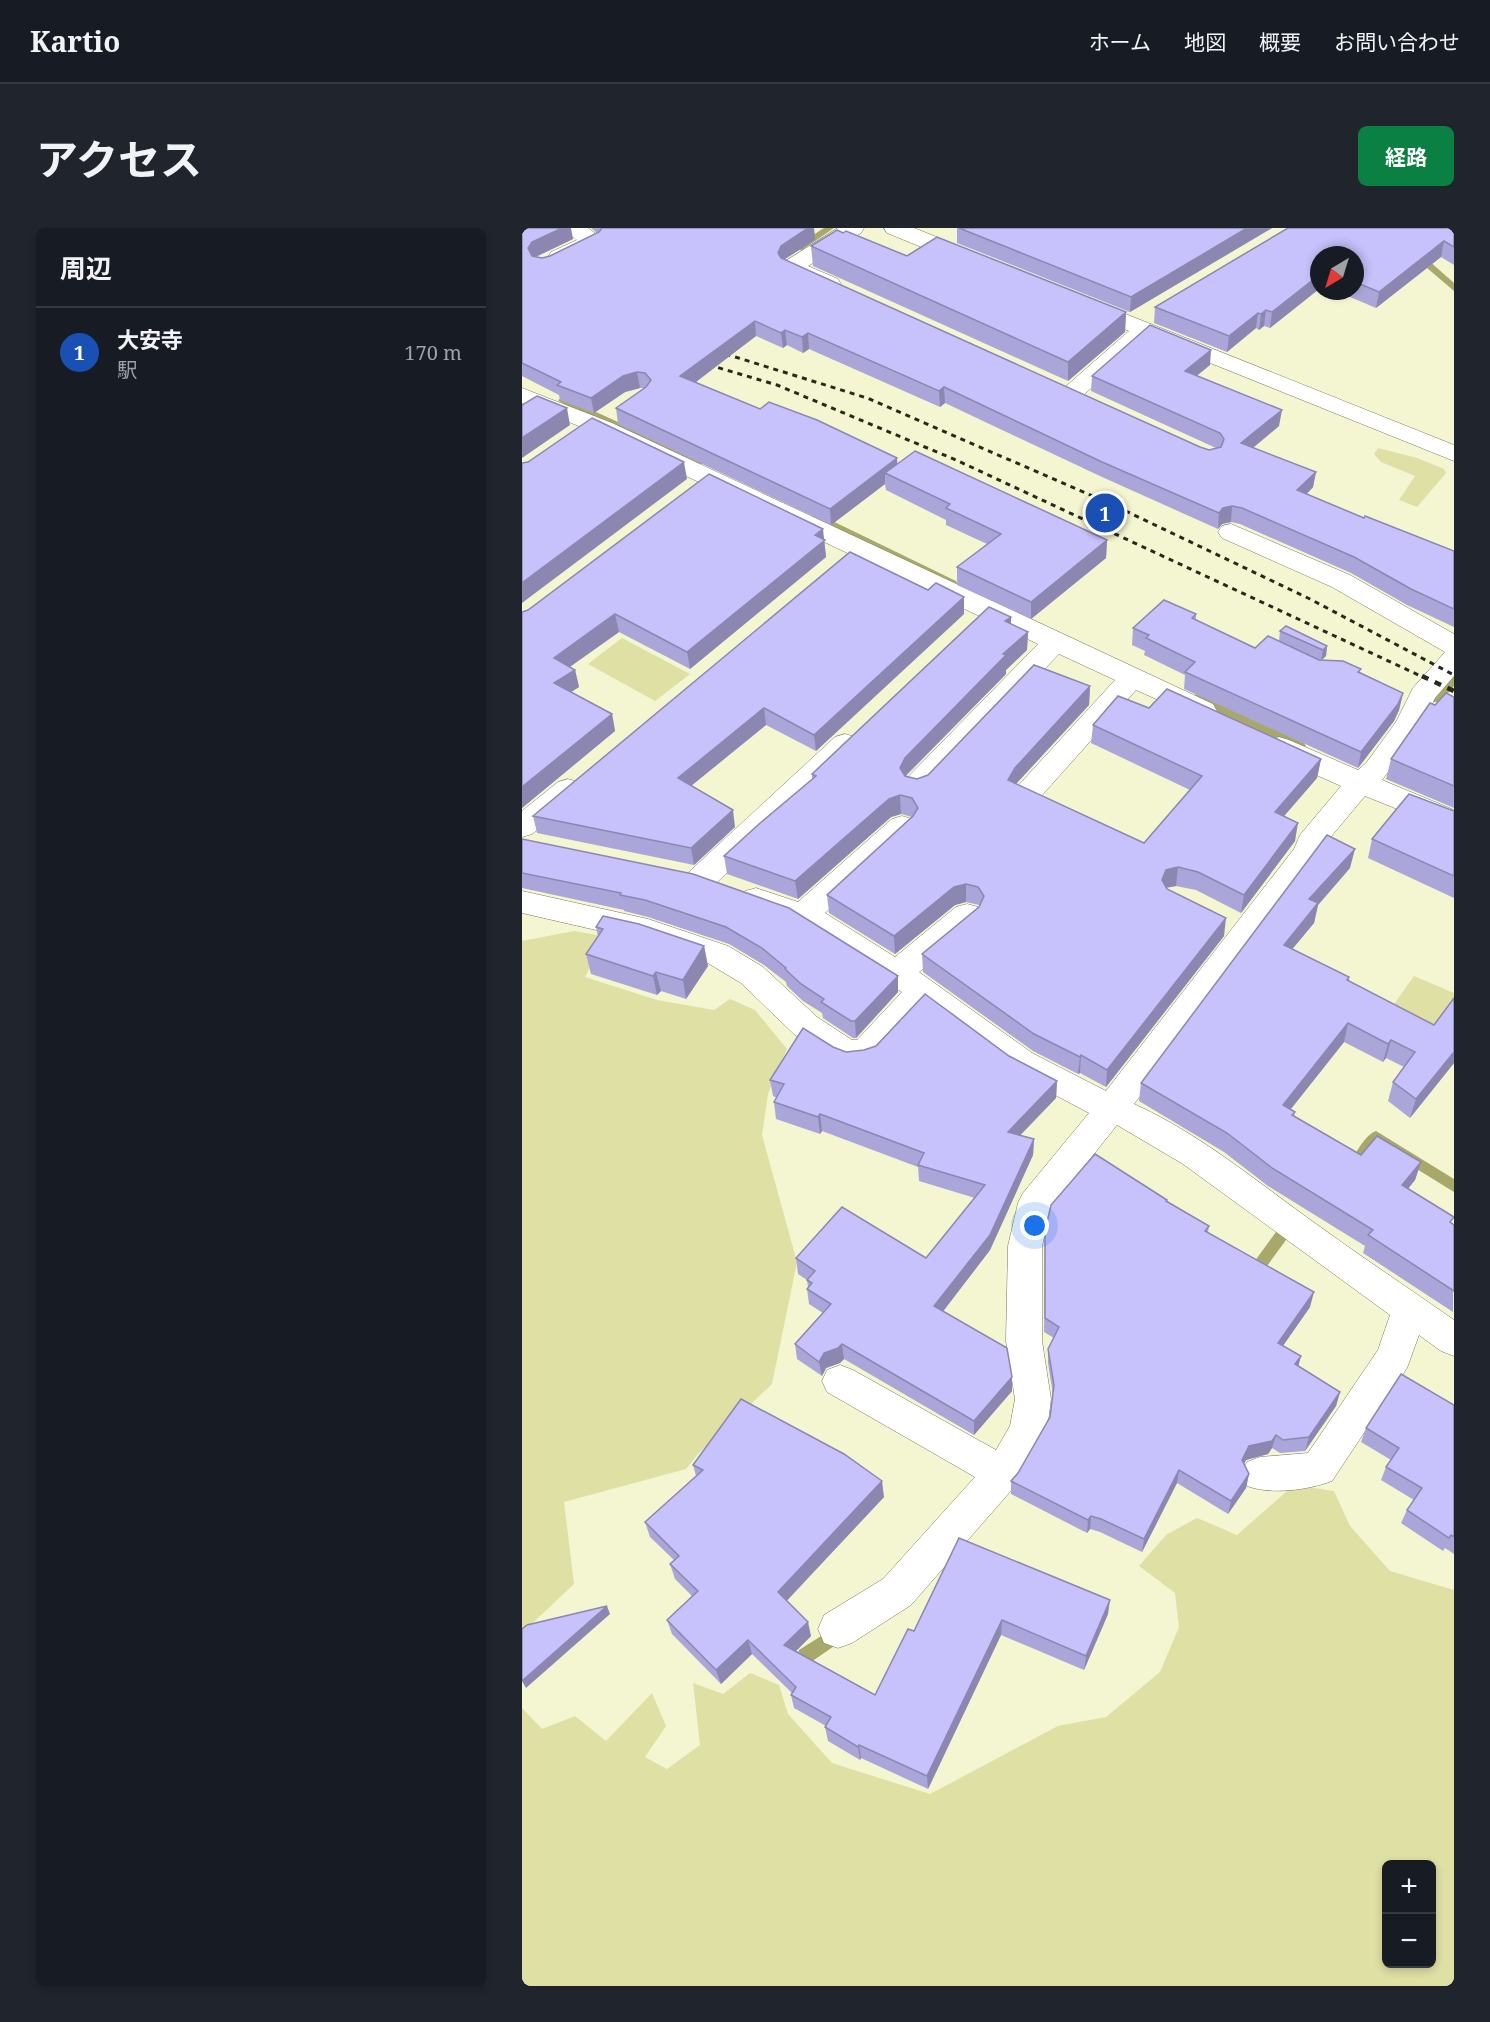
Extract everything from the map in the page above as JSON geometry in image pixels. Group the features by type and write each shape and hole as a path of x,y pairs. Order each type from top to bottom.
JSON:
{"street":[{"path":"544,264 593,240 573,228"},
{"path":"848,292 792,267 853,228"},
{"path":"895,228 994,268"},
{"path":"919,238 940,228"},
{"path":"1068,298 1142,322 1454,454"},
{"path":"1072,393 1142,322"},
{"path":"1050,384 1093,403"},
{"path":"522,395 571,417 603,422 700,485 978,619 1055,642 1230,724"},
{"path":"567,442 603,422"},
{"path":"1231,532 1341,581 1454,646"},
{"path":"916,785 1055,642"},
{"path":"838,1629 897,1592 1003,1473 1028,1430 1034,1399 1024,1341 1025,1246 1035,1203 1111,1109 1309,851 1310,842 1350,794 1377,769 1408,725 1423,694 1454,659"},
{"path":"1026,795 1132,678"},
{"path":"867,723 701,873 811,908 910,971 1021,1062 1111,1109 1144,1123 1195,1154 1409,1310 1454,1340"},
{"path":"1262,739 1335,773 1454,822"},
{"path":"528,835 587,773"},
{"path":"811,908 902,826"},
{"path":"522,902 648,930 717,954 752,975 806,1026 847,1053 865,1052 910,971 967,915"},
{"path":"1217,917 1247,932"},
{"path":"1260,1474 1319,1469 1394,1357 1409,1310"},
{"path":"840,1381 1003,1473"}],"green space":[{"path":"1378,448 1417,458 1444,469 1446,473 1417,507 1399,500 1415,476 1381,462 1374,454"},
{"path":"622,638 690,674 655,701 588,664"},
{"path":"574,931 597,935 597,954 585,977 657,1000 714,1010 730,999 755,1010 787,1049 768,1094 762,1135 797,1262 772,1384 698,1454 686,1469 564,1502 574,1584 522,1633 522,941"},
{"path":"1414,976 1454,993 1454,1065 1419,1046 1384,1018"},
{"path":"1294,1485 1334,1491 1350,1526 1390,1571 1454,1590 1454,1986 522,1986 522,1708 542,1729 575,1716 606,1741 652,1693 666,1726 645,1757 667,1769 700,1745 693,1683 723,1694 750,1673 779,1685 788,1714 832,1763 930,1794 1058,1726 1106,1717 1160,1672 1179,1627 1175,1593 1139,1566 1166,1535 1197,1518 1237,1535"}],"building":[{"path":"522,228 562,228 532,242 528,248 532,256 542,258 599,232 602,228 808,228 781,246 778,253 781,258 1200,447 1209,450 1221,447 1224,439 1220,433 1092,376 1150,325 1211,350 1185,371 1282,410 1241,443 1316,472 1297,490 1364,518 1365,516 1454,551 1454,609 1411,589 1354,557 1242,508 1232,506 1223,508 1219,513 1102,462 944,387 939,391 808,333 802,337 785,330 781,333 755,321 680,376 760,409 769,402 817,420 897,458 830,509 616,408 646,387 651,380 645,373 637,372 623,376 591,398 557,385 561,382 522,363"},
{"path":"959,228 1247,228 1131,297"},
{"path":"1288,228 1454,228 1454,247 1444,241 1379,292 1364,286 1364,246 1310,246 1310,282 1272,312 1266,310 1261,314 1258,313 1229,336 1155,307"},
{"path":"837,230 843,233 846,231 907,256 937,237 1126,312 1068,362 811,246"},
{"path":"537,396 567,408 522,438 522,405"},
{"path":"592,418 684,462 522,583 522,463 528,462"},
{"path":"915,451 1107,540 1031,602 957,567 1001,534 946,508 950,504 885,473"},
{"path":"709,474 823,529 815,535 825,540 687,652 615,614 554,658 575,670 554,683 612,714 522,787 522,612 528,610"},
{"path":"850,552 928,590 936,583 964,597 814,735 764,708 678,778 733,810 691,848 533,816"},
{"path":"1164,600 1196,614 1192,618 1255,648 1268,636 1319,660 1343,661 1361,669 1358,672 1403,693 1398,704 1361,752 1185,672 1195,662 1146,638 1149,635 1133,628"},
{"path":"989,607 1011,617 1005,621 1028,632 1003,654 1006,655 905,758 900,768 905,776 917,779 928,775 1034,665 1090,686 1015,768 1008,780 1144,843 1202,776 1093,725 1118,696 1149,708 1167,689 1321,759 1275,812 1298,823 1244,895 1198,872 1178,867 1166,870 1162,880 1167,889 1226,918 1107,1070 1081,1055 1080,1057 1034,1034 922,954 979,907 984,896 978,887 966,884 954,887 894,936 827,895 913,816 918,808 912,798 900,795 889,799 795,881 724,856 816,776 812,774"},
{"path":"1286,626 1327,646 1323,650 1280,631"},
{"path":"1446,693 1454,697 1454,786 1391,759 1430,703 1435,705"},
{"path":"1409,794 1454,811 1454,876 1372,839"},
{"path":"1327,835 1355,849 1309,899 1318,903 1284,945 1349,977 1347,980 1434,1025 1454,998 1454,1052 1416,1099 1393,1082 1415,1052 1391,1040 1388,1044 1348,1023 1283,1105 1295,1112 1292,1115 1361,1155 1377,1136 1421,1162 1402,1185 1454,1217 1450,1222 1454,1225 1454,1291 1368,1235 1373,1230 1272,1168 1227,1133 1141,1083"},
{"path":"522,839 693,874 789,908 898,976 855,1021 851,1021 821,1002 824,999 801,984 762,948 726,927 645,900 620,895 621,893 522,873"},
{"path":"603,916 639,924 704,946 683,980 656,972 653,976 586,954 603,929 596,927"},
{"path":"925,994 1009,1056 1057,1081 1008,1132 1034,1139 990,1235 934,1306 1007,1348 1012,1377 974,1421 842,1344 824,1353 819,1362 795,1344 831,1304 807,1289 812,1283 807,1280 815,1271 796,1258 842,1207 926,1258 985,1185 918,1165 924,1153 820,1114 818,1117 774,1102 784,1084 770,1080 803,1028 833,1047 846,1052 864,1050 876,1046"},
{"path":"1095,1154 1166,1201 1209,1226 1205,1231 1314,1292 1278,1343 1301,1356 1295,1364 1340,1392 1309,1437 1283,1440 1276,1435 1272,1441 1249,1446 1242,1460 1249,1474 1231,1501 1179,1470 1144,1539 1101,1519 1091,1516 1088,1520 1011,1481 1018,1473 1050,1417 1054,1385 1048,1349 1059,1327 1045,1318 1045,1231 1051,1205"},
{"path":"1401,1374 1454,1405 1454,1537 1451,1535 1449,1538 1407,1510 1422,1488 1386,1467 1399,1448 1366,1428"},
{"path":"741,1399 844,1454 882,1481 778,1592 808,1622 784,1645 875,1695 908,1629 914,1631 959,1538 1110,1600 1086,1656 1002,1620 927,1776 859,1745 858,1747 825,1727 831,1717 791,1695 796,1687 748,1640 716,1670 667,1620 698,1591 670,1564 679,1556 645,1522 703,1470 693,1465"},
{"path":"607,1606 522,1681 522,1629 527,1625"}],"waterway":[{"path":"799,248 830,228"},
{"path":"1416,254 1454,288"},
{"path":"563,400 613,425 701,462"},
{"path":"816,516 952,583"},
{"path":"1437,699 1454,679"},
{"path":"1198,698 1300,746"},
{"path":"1362,1155 1376,1137 1454,1186"},
{"path":"1251,1277 1281,1236"},
{"path":"805,1656 837,1634"}],"railway":[{"path":"716,351 867,398 1111,504 1310,599 1454,675"},
{"path":"699,362 777,385 956,460 1425,678"},
{"path":"1422,676 1454,691"}],"place":[{"name":"大安寺","path":"1105,513"}]}
